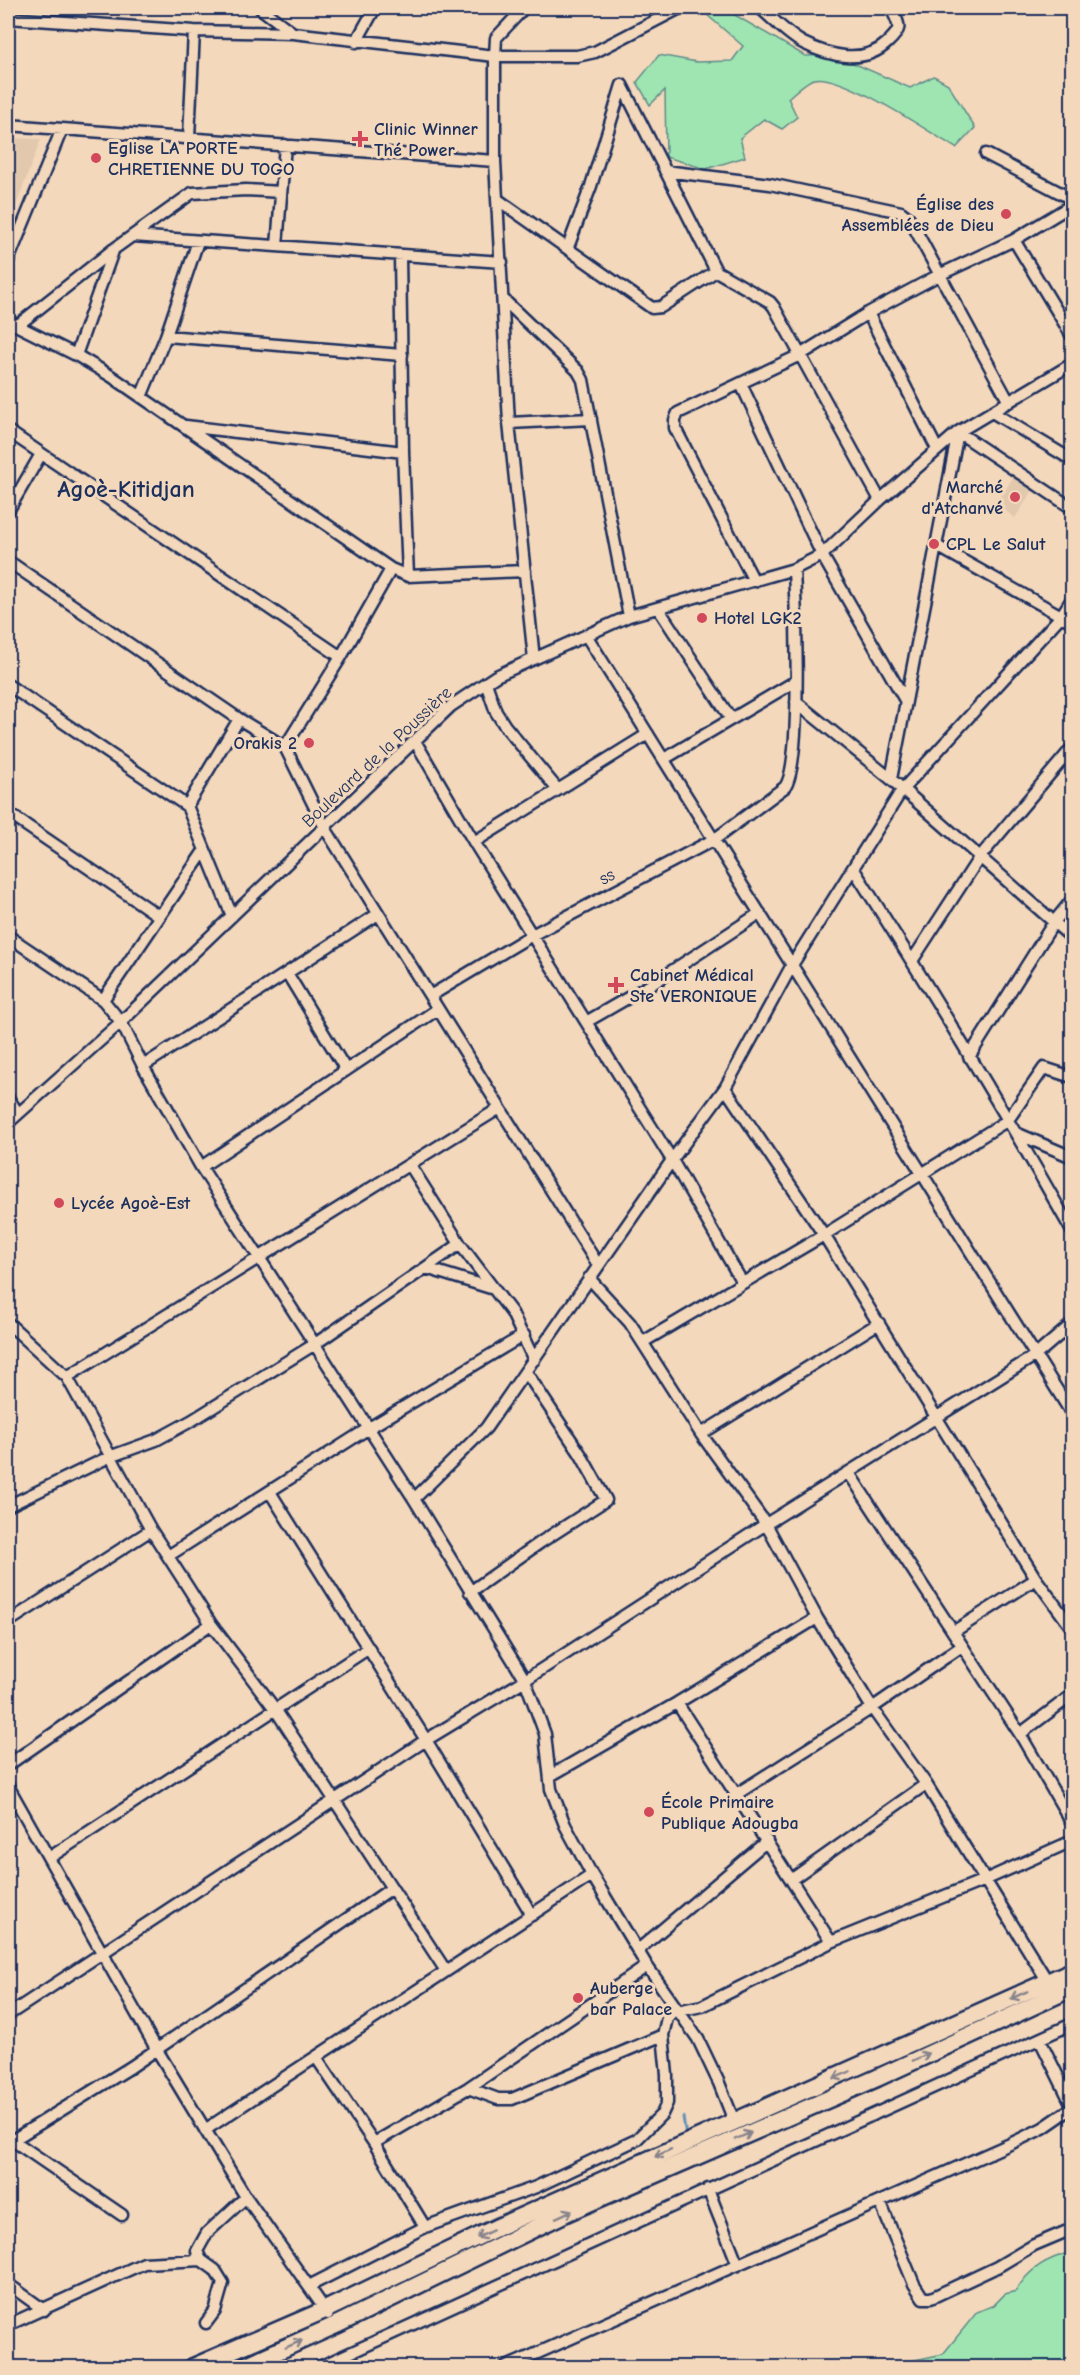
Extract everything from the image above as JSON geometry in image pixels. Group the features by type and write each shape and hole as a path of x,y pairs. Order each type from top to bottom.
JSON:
{"main road":[{"path":"191,2367 325,2310 500,2226 1072,1971"},
{"path":"240,2367 336,2325 568,2212 877,2078 1072,1988"}],"street":[{"path":"260,8 293,33"},
{"path":"356,42 375,8"},
{"path":"524,8 496,38 495,160 509,423 534,659"},
{"path":"8,18 194,31 293,33 356,42 495,56 577,56 610,46 680,8"},
{"path":"760,8 802,43 856,58 882,47 898,32 900,25 891,8"},
{"path":"189,138 194,31"},
{"path":"568,247 591,186 622,84 716,271 770,302 880,500"},
{"path":"8,125 495,160"},
{"path":"8,261 62,129"},
{"path":"277,246 285,145"},
{"path":"986,154 1072,199"},
{"path":"665,171 770,184 901,212 909,218 1009,402"},
{"path":"281,192 246,190 192,193 13,323 76,355 141,397 392,569 408,576 525,571"},
{"path":"497,199 652,308 657,309 716,271"},
{"path":"754,581 675,428 678,413 800,355 868,313 939,275 1014,240 1072,205"},
{"path":"133,236 502,262"},
{"path":"1014,240 1072,336"},
{"path":"141,397 198,241"},
{"path":"76,355 114,249"},
{"path":"400,255 403,452 408,576"},
{"path":"504,300 581,375 629,616"},
{"path":"868,313 937,449"},
{"path":"165,336 402,355"},
{"name":"Boulevard de la Poussière","path":"8,1123 121,1022 451,706 486,683 629,616 794,569 822,555 880,500 958,432 1072,364"},
{"path":"1061,371 1072,378"},
{"path":"741,384 822,555 905,700"},
{"path":"992,412 1072,460"},
{"path":"509,423 591,419"},
{"path":"182,426 403,452"},
{"path":"8,431 341,657"},
{"path":"891,779 958,432 1072,508"},
{"path":"8,511 41,454"},
{"path":"937,546 1072,622"},
{"path":"8,561 240,719 285,747 325,828 598,1265"},
{"path":"285,747 392,569"},
{"path":"794,569 796,702 891,779 1072,938"},
{"path":"414,1499 476,1440 725,1088 792,965 902,790 1061,616 1072,599"},
{"path":"658,608 731,719"},
{"path":"586,635 1072,1414"},
{"path":"664,759 796,681"},
{"path":"486,683 496,712 505,726 558,790"},
{"path":"8,685 187,806 232,916"},
{"name":"ss","path":"430,996 532,936 715,839 785,788 791,776 796,702"},
{"path":"187,806 240,719"},
{"path":"474,842 648,734"},
{"path":"415,741 474,842 672,1160 742,1282"},
{"path":"912,961 980,858 1072,748"},
{"path":"8,813 159,916"},
{"path":"103,1000 204,851"},
{"path":"853,868 1050,1189 1072,1231"},
{"path":"969,1057 1054,922 1072,900"},
{"path":"586,1022 652,984 760,913"},
{"path":"143,1066 378,914"},
{"path":"8,936 103,1000 121,1022 143,1066 201,1167 414,1499 525,1680 545,1734 550,1776 557,1806 592,1875 647,1966 710,2061 734,2121"},
{"path":"287,973 346,1070"},
{"path":"201,1167 438,1009"},
{"path":"643,1342 1008,1120 1044,1068 1072,1077"},
{"path":"725,1088 824,1234 1036,1578 1072,1628"},
{"path":"8,1098 18,1113"},
{"path":"66,1377 500,1108"},
{"path":"1016,1133 1072,1157"},
{"path":"410,1165 460,1244 512,1312 534,1360"},
{"path":"8,1504 109,1456 156,1440 174,1431 315,1344 460,1244"},
{"path":"426,1268 495,1290"},
{"path":"589,1278 630,1323 701,1434 766,1524 817,1618 872,1708 926,1784 987,1879 1048,1982"},
{"path":"8,1323 66,1377 151,1530 212,1624 275,1709 446,1971"},
{"path":"701,1434 879,1323"},
{"path":"8,2015 426,1740 525,1680 766,1524 1036,1355 1072,1324"},
{"path":"168,1556 369,1428 524,1335"},
{"path":"470,1592 606,1500 581,1455 526,1372"},
{"path":"849,1473 1020,1734 1072,1823"},
{"path":"270,1492 426,1740 532,1915"},
{"path":"8,1622 151,1530"},
{"path":"953,1632 1036,1578"},
{"path":"550,1776 678,1703 817,1618"},
{"path":"8,1765 212,1624"},
{"path":"735,1794 872,1708 962,1646"},
{"path":"49,1858 369,1648"},
{"path":"1020,1734 1072,1695"},
{"path":"678,1703 831,1942"},
{"path":"792,1879 926,1784"},
{"path":"8,1786 157,2050 205,2130 246,2197 336,2325"},
{"path":"638,1950 767,1841"},
{"path":"309,2286 425,2227 536,2187 636,2140 662,2114 667,2103 663,2035 667,2018 677,2009 702,2006 831,1942 987,1879 1072,1841"},
{"path":"205,2130 592,1875"},
{"path":"122,2215 10,2139 157,2050 392,1888"},
{"path":"374,2143 468,2088 647,1966"},
{"path":"317,2367 340,2363 708,2189 1072,2024"},
{"path":"468,2088 498,2099 512,2099 663,2035"},
{"path":"504,2367 1043,2128 1072,2106 1040,2040"},
{"path":"316,2057 374,2143 425,2227"},
{"path":"708,2189 738,2265"},
{"path":"206,2323 215,2311 223,2283 215,2270 201,2260 197,2252 207,2233 246,2197"},
{"path":"880,2202 914,2284 923,2298 931,2298 1072,2229"},
{"path":"8,2325 144,2263 201,2260"},
{"path":"8,2284 44,2310"}],"shaded area":[{"path":"8,138 41,139 8,227"},
{"name":"Marché d'Atchanvé","path":"1014,476 1034,489 1015,518 996,504"}],"green space":[{"path":"699,8 723,8 805,56 835,55 910,88 934,76 948,84 975,128 956,148 864,94 827,79 814,79 804,84 788,98 797,117 782,129 764,119 740,138 745,157 706,169 666,157 665,90 650,105 637,82 659,55 697,62 732,61 743,46"},
{"path":"1072,2252 1072,2367 882,2367 943,2354 977,2312 994,2305 1005,2294 1016,2291 1027,2276 1040,2265"}],"waterway":[{"path":"683,2117 686,2136"}],"place":[{"name":"Clinic Winner Thé Power","path":"360,139"},
{"name":"Eglise LA PORTE CHRETIENNE DU TOGO","path":"96,158"},
{"name":"Église des Assemblées de Dieu","path":"1006,214"},
{"name":"Marché d'Atchanvé","path":"1015,497"},
{"name":"CPL Le Salut","path":"934,544"},
{"name":"Hotel LGK2","path":"702,618"},
{"name":"Orakis 2","path":"309,743"},
{"name":"Cabinet Médical Ste VERONIQUE","path":"616,985"},
{"name":"Lycée Agoè-Est","path":"59,1203"},
{"name":"École Primaire Publique Adougba","path":"649,1812"},
{"name":"Auberge bar Palace","path":"578,1998"}],"district":[{"name":"Agoè-Kitidjan","path":"126,489"}]}
